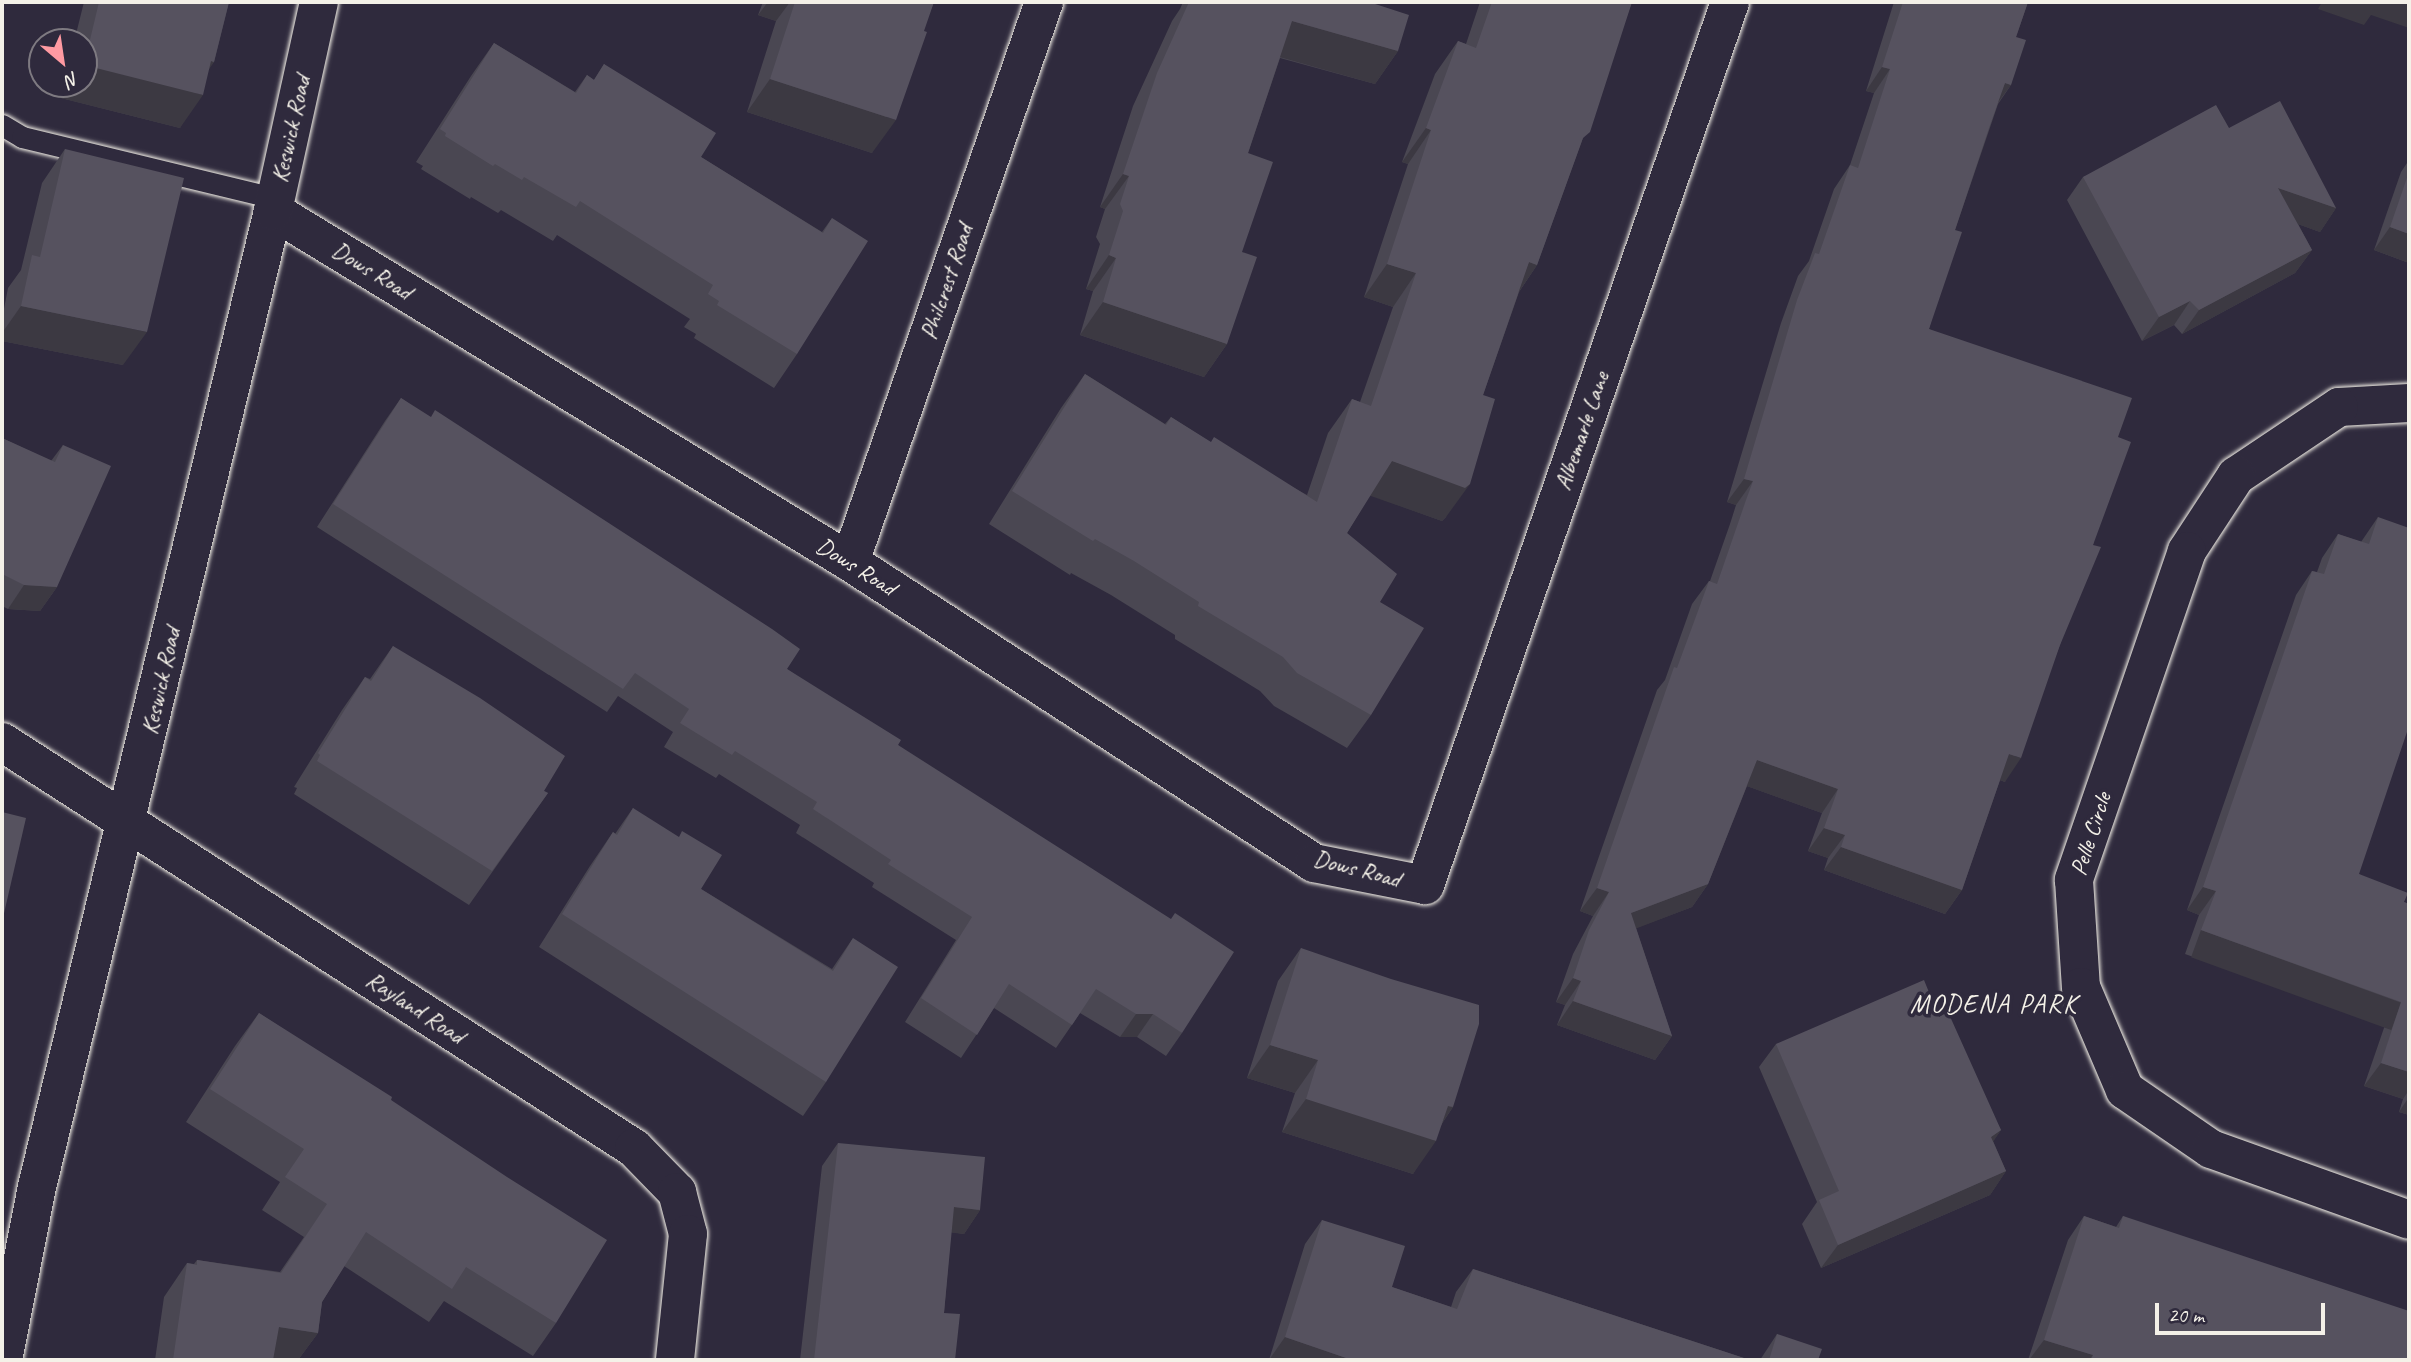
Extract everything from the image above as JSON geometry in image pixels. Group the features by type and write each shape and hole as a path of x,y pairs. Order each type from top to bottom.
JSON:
{"street":[{"name":"Keswick Road","path":"3,1360 37,1187 127,822 274,204 319,2"},
{"name":"Philcrest Road","path":"850,562 1044,2"},
{"name":"Albemarle Lane","path":"1434,860 1730,2"},
{"name":"Dows Road","path":"274,204 850,562 1314,863 1425,885 1434,860"},
{"name":"Pelle Circle","path":"2409,403 2339,407 2236,477 2187,551 2074,880 2081,987 2125,1090 2211,1149 2409,1220"},
{"name":"Rayland Road","path":"2,742 634,1148 677,1192 688,1234 676,1360"}],"lane":[{"path":"2,125 22,137 274,204"}],"building":[{"path":"99,2 229,2 203,95 98,69 98,28 93,28"},
{"path":"795,2 934,2 924,31 927,32 896,120 770,79"},
{"path":"1189,2 1369,2 1409,15 1398,51 1292,21 1248,153 1273,162 1242,252 1257,257 1227,344 1103,302 1116,258 1109,255 1123,211 1120,204 1129,176 1123,174 1157,73"},
{"path":"1492,2 1632,2 1590,132 1583,138 1537,265 1529,262 1483,395 1495,399 1470,484 1465,488 1392,461 1347,533 1397,574 1380,602 1424,628 1371,715 1297,673 1283,657 1198,606 1199,602 1134,561 1095,539 1093,541 1012,491 1085,374 1166,425 1171,417 1211,442 1214,437 1317,502 1352,399 1371,406 1416,273 1387,264 1431,130 1426,128 1458,41 1476,48"},
{"path":"1903,2 2028,2 2016,37 2026,40 2011,85 2005,83 1989,128 1955,230 1962,232 1929,329 2132,398 2118,437 2131,442 2093,545 2101,547 2060,645 2021,758 2009,754 1962,890 1841,847 1845,835 1824,828 1838,789 1757,760 1708,884 1631,913 1672,1036 1573,1001 1581,981 1573,978 1589,930 1609,892 1597,888 1674,667 1677,668 1709,581 1717,584 1753,481 1744,479 1797,300 1815,253 1819,254 1850,165 1858,168 1890,69 1882,67"},
{"path":"494,43 576,93 587,75 594,80 604,64 716,133 701,157 823,233 832,218 868,241 797,354 717,305 719,301 708,294 713,285 580,201 576,207 524,177 522,180 495,164 493,166 445,136 446,133 440,129"},
{"path":"2280,101 2336,208 2278,188 2312,250 2199,310 2190,301 2159,317 2083,177 2216,105 2229,128"},
{"path":"65,149 184,178 147,332 21,306 32,255 40,257"},
{"path":"2409,172 2409,234 2390,227"},
{"path":"401,398 431,417 435,410 772,629 800,649 787,669 901,740 898,745 1171,919 1175,913 1234,952 1182,1033 1153,1014 1136,1014 1096,989 1072,1025 1009,984 977,1035 921,998 972,917 888,864 891,860 813,809 817,802 735,751 732,755 680,723 689,709 635,673 623,689 333,504"},
{"path":"2,438 55,462 63,445 111,466 57,587 24,585 2,574"},
{"path":"2378,517 2409,528 2409,726 2359,874 2408,893 2404,902 2409,904 2409,1072 2381,1063 2401,1002 2201,930 2216,891 2203,887 2312,571 2324,574 2338,534 2369,544"},
{"path":"393,646 480,698 565,756 544,791 548,793 492,871 317,761 320,755 318,753 365,677 371,681"},
{"path":"633,808 679,837 682,831 722,855 701,889 833,971 853,938 898,967 826,1082 562,914 613,832 617,835"},
{"path":"2,812 26,818 2,922"},
{"path":"1301,948 1479,1005 1479,1024 1453,1107 1448,1106 1436,1141 1306,1099 1318,1060 1270,1045"},
{"path":"1924,980 1939,1017 1948,1012 2001,1130 1991,1137 2006,1171 1838,1245 1819,1200 1839,1191 1776,1044"},
{"path":"259,1013 392,1097 391,1100 607,1240 556,1323 466,1267 452,1289 366,1232 322,1302 318,1333 279,1327 273,1360 173,1360 187,1263 197,1265 197,1260 281,1273 327,1204 285,1177 304,1149 210,1089"},
{"path":"838,1143 985,1157 980,1210 954,1207 944,1313 960,1314 955,1360 814,1360"},
{"path":"2084,1216 2119,1228 2123,1216 2409,1311 2409,1360 2091,1360 2093,1355 2044,1340"},
{"path":"1322,1220 1405,1246 1392,1287 1457,1309 1473,1269 1750,1360 1352,1360 1285,1337"},
{"path":"1777,1334 1822,1349 1818,1360 1769,1360"}],"district":[{"name":"MODENA PARK","path":"1994,1004"}]}
